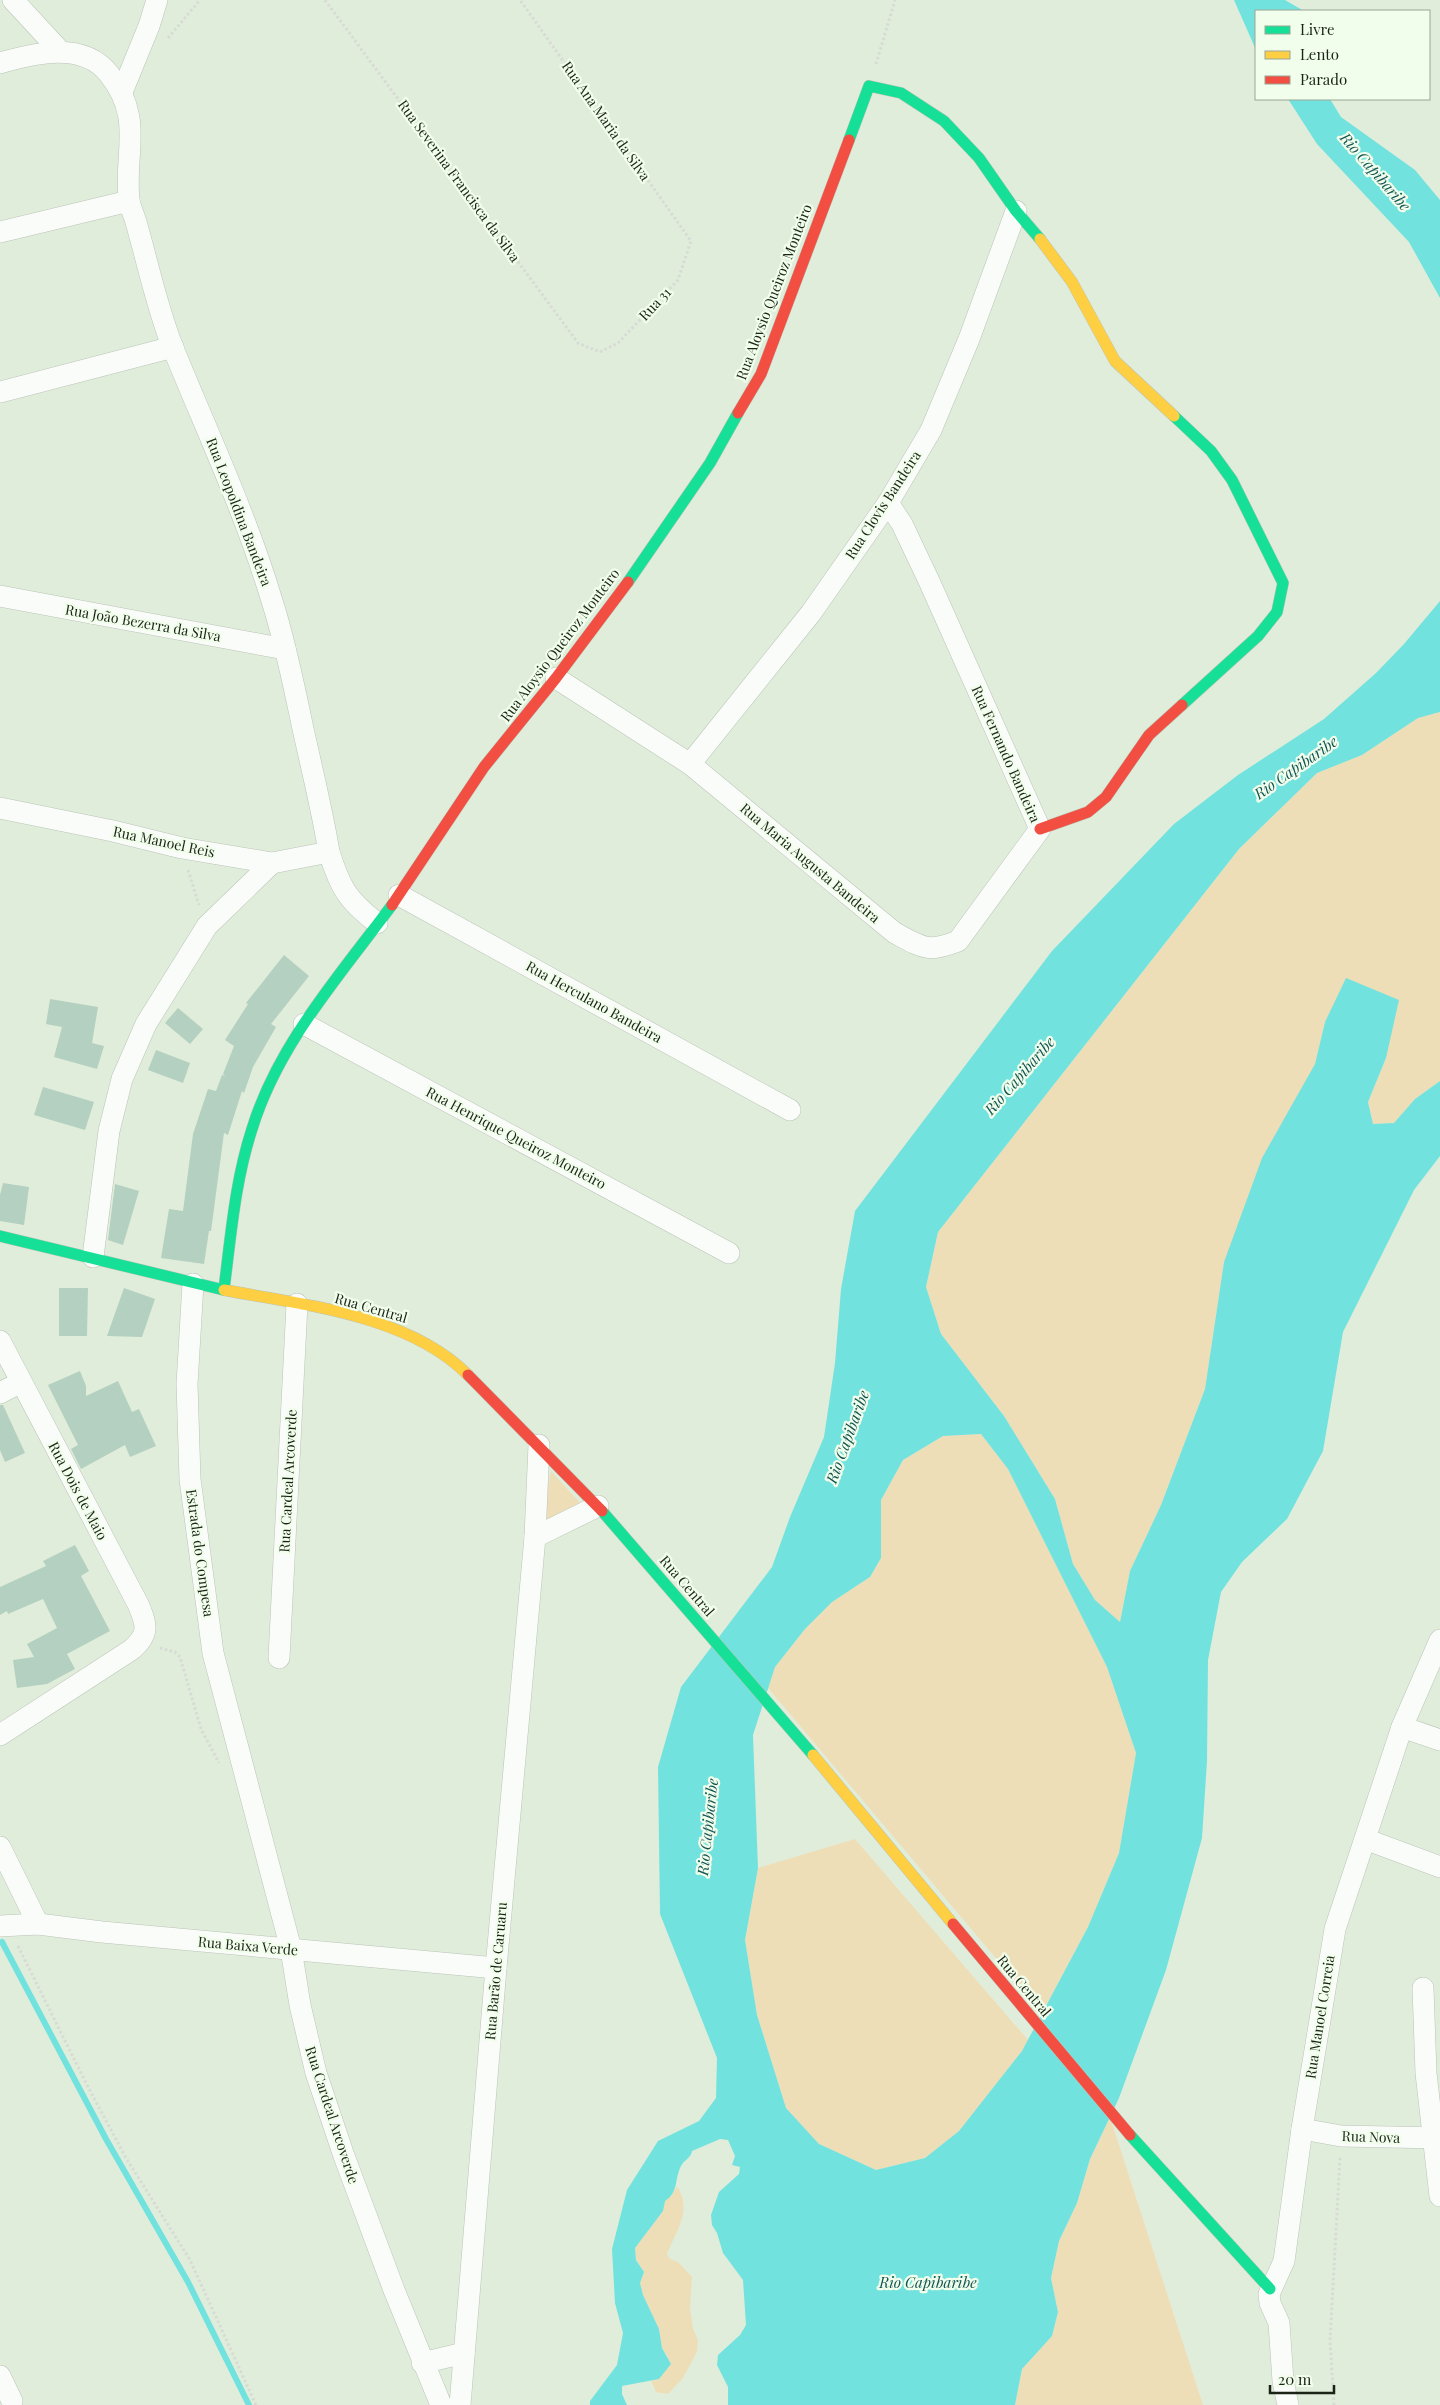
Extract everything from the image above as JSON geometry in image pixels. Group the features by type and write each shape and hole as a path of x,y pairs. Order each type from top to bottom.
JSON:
{"street":[{"path":"12,0 61,52"},
{"path":"122,92 157,0"},
{"path":"0,63 31,54 61,52"},
{"name":"Rua Leopoldina Bandeira","path":"61,52 93,61 108,72 122,92 129,111 132,138 129,201 173,346 246,527 272,600 285,649 329,852 338,879 350,900 377,923"},
{"path":"869,86 901,93 944,121 979,158 1016,212"},
{"name":"Rua Aloysio Queiroz Monteiro","path":"224,1289 237,1188 252,1128 274,1074 304,1024 399,895 484,768 556,678 648,553 710,463 761,374 869,86"},
{"path":"0,232 129,201"},
{"name":"Rua Clovis Bandeira","path":"690,764 811,613 888,503 931,430 969,339 1016,212"},
{"name":"Rua Fernando Bandeira","path":"888,503 902,524 929,581 1040,829 1088,812 1106,797 1149,735 1258,636 1277,612 1282,596 1283,583 1232,480 1212,451 1115,361 1072,282 1038,236 1016,212"},
{"path":"0,392 173,346"},
{"name":"Rua João Bezerra da Silva","path":"0,596 285,649"},
{"name":"Rua Maria Augusta Bandeira","path":"556,678 690,764 895,933 920,946 938,949 958,941 1040,829"},
{"name":"Rua Manoel Reis","path":"0,808 113,831 182,848 272,863 329,852"},
{"path":"93,1258 109,1132 122,1080 146,1024 207,926 272,863"},
{"name":"Rua Herculano Bandeira","path":"399,895 790,1110"},
{"name":"Rua Henrique Queiroz Monteiro","path":"304,1024 729,1253"},
{"name":"Rua Central","path":"0,1236 192,1284 297,1304 384,1324 416,1337 442,1353 465,1372 540,1445 598,1506 763,1696 1144,2152 1270,2289"},
{"name":"Estrada do Compesa","path":"192,1284 187,1384 190,1479 213,1653 257,1816"},
{"name":"Rua Cardeal Arcoverde","path":"279,1658 297,1304"},
{"name":"Rua Dois de Maio","path":"0,1341 138,1604 146,1631 140,1642"},
{"path":"0,1393 21,1382"},
{"name":"Rua Barão de Caruaru","path":"460,2405 496,1968 535,1537 540,1445"},
{"path":"535,1537 598,1506"},
{"name":"Rua Manoel Correia","path":"1270,2289 1284,2261 1302,2128 1335,1929 1402,1728 1440,1640"},
{"path":"0,1735 118,1659 140,1642"},
{"path":"1402,1728 1440,1740"},
{"name":"Rua Cardeal Arcoverde","path":"257,1816 291,1950 300,2005 316,2073 347,2165 422,2363 441,2405"},
{"path":"1364,1839 1440,1867"},
{"path":"0,1846 38,1924"},
{"name":"Rua Baixa Verde","path":"4,1925 38,1924 102,1932 496,1968"},
{"path":"1423,1988 1426,2073 1437,2138 1440,2196"},
{"name":"Rua Nova","path":"1302,2128 1341,2136 1437,2138"},
{"path":"1270,2289 1269,2297 1280,2329 1283,2381 1288,2405"},
{"path":"422,2363 464,2353"},
{"path":"0,2376 12,2401"}],"path":[{"name":"Rua Severina Francisca da Silva","path":"325,0 578,343 600,352"},
{"name":"Rua Ana Maria da Silva","path":"520,0 691,241"},
{"path":"869,86 895,0"},
{"name":"Rua 31","path":"600,352 618,343 678,280 691,241"},
{"path":"182,848 195,897 207,926"},
{"path":"140,1642 174,1652 180,1657 201,1729 221,1767"},
{"path":"4,1925 126,2158 190,2260 256,2405"},
{"path":"1334,2405 1330,2341 1341,2136"}],"shaded area":[{"path":"1440,712 1440,1081 1415,1099 1394,1123 1373,1124 1368,1102 1386,1058 1325,1022 1315,1064 1224,1262 1205,1389 1161,1505 1130,1571 1120,1622 1095,1600 1073,1564 1055,1499 1004,1416 941,1334 926,1287 938,1232 1239,849 1317,773 1362,755 1418,718"},
{"path":"981,1434 1008,1469 1107,1667 1136,1753 1119,1853 1088,1927 1042,2013 768,1688 775,1667 805,1629 832,1602 870,1577 881,1558 881,1500 903,1460 943,1436"},
{"path":"551,1471 582,1505 542,1521"},
{"path":"855,1839 1028,2040 1022,2051 959,2131 925,2158 876,2170 819,2144 786,2108 757,2015 745,1940 758,1868"},
{"path":"1110,2117 1203,2405 1015,2405 1022,2369 1052,2336 1058,2312 1051,2278 1059,2241 1077,2203 1090,2159"},
{"path":"677,2186 682,2195 683,2212 667,2254 670,2259 678,2262 692,2277 690,2307 693,2329 698,2340 697,2352 683,2378 668,2394 656,2392 651,2381 659,2379 668,2357 662,2348 659,2329 643,2295 640,2283 644,2272 636,2259 635,2248 663,2211 664,2201 671,2196"}],"water":[{"path":"1234,0 1285,0 1302,10 1255,10 1255,48"},
{"name":"Rio Capibaribe","path":"1289,100 1331,100 1341,117 1415,170 1440,200 1440,298 1409,242 1317,144"},
{"name":"Rio Capibaribe","path":"1440,601 1440,712 1418,718 1362,755 1317,773 1239,849 938,1232 926,1287 941,1334 1004,1416 1055,1499 1073,1564 1095,1600 1120,1622 1130,1571 1161,1505 1205,1389 1224,1262 1262,1158 1315,1064 1325,1022 1346,978 1399,1000 1386,1058 1368,1102 1373,1124 1394,1123 1415,1099 1440,1081 1440,1156 1414,1190 1343,1332 1323,1451 1287,1519 1242,1562 1221,1592 1208,1660 1207,1761 1202,1838 1166,1970 1119,2098 1090,2159 1077,2203 1059,2241 1051,2278 1058,2312 1052,2336 1022,2369 1015,2405 728,2405 728,2387 717,2365 718,2355 740,2335 746,2325 743,2280 723,2253 717,2233 712,2225 711,2215 719,2192 739,2174 740,2167 732,2165 735,2156 728,2140 720,2139 692,2151 681,2166 674,2190 665,2201 663,2211 635,2248 636,2260 644,2272 640,2283 643,2295 659,2329 662,2348 671,2364 659,2379 622,2386 622,2394 627,2405 590,2405 590,2401 617,2365 623,2333 615,2303 612,2249 627,2190 658,2141 699,2121 716,2098 717,2058 660,1914 658,1767 681,1687 772,1567 790,1517 824,1437 835,1363 841,1289 855,1211 1052,951 1174,824 1238,775 1324,719 1376,673 1404,644","holes":["981,1434 1008,1469 1107,1667 1136,1753 1119,1853 1088,1927 1022,2051 959,2131 925,2158 876,2170 819,2144 786,2108 757,2015 745,1940 758,1868 753,1735 775,1667 805,1629 832,1602 870,1577 881,1558 881,1500 903,1460 943,1436"]}],"building":[{"path":"284,955 309,976 271,1024 276,1027 253,1067 244,1093 242,1091 228,1135 224,1133 211,1231 209,1231 204,1264 161,1258 169,1209 183,1211 193,1134 208,1089 216,1091 222,1075 225,1076 223,1074 234,1046 225,1040 248,1004 246,1003"},
{"path":"50,999 98,1007 92,1043 104,1046 97,1069 54,1057 62,1027 46,1024"},
{"path":"178,1008 203,1029 190,1044 165,1023"},
{"path":"156,1050 190,1063 183,1083 148,1070"},
{"path":"43,1087 94,1102 85,1130 34,1115"},
{"path":"3,1183 29,1187 24,1225 0,1221 0,1195"},
{"path":"115,1184 139,1191 123,1245 108,1240"},
{"path":"59,1288 88,1288 87,1336 59,1336"},
{"path":"124,1288 155,1299 142,1337 107,1336"},
{"path":"80,1371 86,1386 86,1396 118,1381 132,1412 139,1409 156,1446 130,1457 125,1445 81,1469 71,1449 78,1445 48,1385"},
{"path":"0,1405 3,1405 25,1453 5,1462 0,1450"},
{"path":"75,1545 89,1571 81,1576 110,1631 67,1654 75,1669 47,1684 17,1688 13,1660 34,1657 27,1644 57,1628 43,1599 8,1614 7,1611 0,1615 0,1587 46,1566 43,1561"}],"waterway":[{"path":"2,1942 106,2139 188,2282 249,2405"}],"traffic: fast":[{"path":"849,140 869,86 901,93 944,121 979,158 1016,211 1040,239"},
{"path":"628,582 710,463 738,413"},
{"path":"1174,416 1211,451 1232,480 1283,583 1277,612 1258,636 1182,705"},
{"path":"224,1289 241,1168 263,1098 294,1039 312,1011 392,905"},
{"path":"0,1236 224,1290"},
{"path":"602,1511 813,1755"},
{"path":"1130,2135 1270,2289"}],"traffic: slow":[{"path":"1040,239 1072,282 1115,361 1174,416"},
{"path":"224,1290 321,1308 386,1326 416,1339 444,1355 468,1375"},
{"path":"813,1755 953,1924"}],"traffic: jam":[{"path":"738,413 761,374 849,140"},
{"path":"392,905 484,767 556,678 628,582"},
{"path":"1040,829 1088,812 1106,797 1149,735 1182,705"},
{"path":"468,1375 602,1511"},
{"path":"953,1924 1130,2135"}]}
